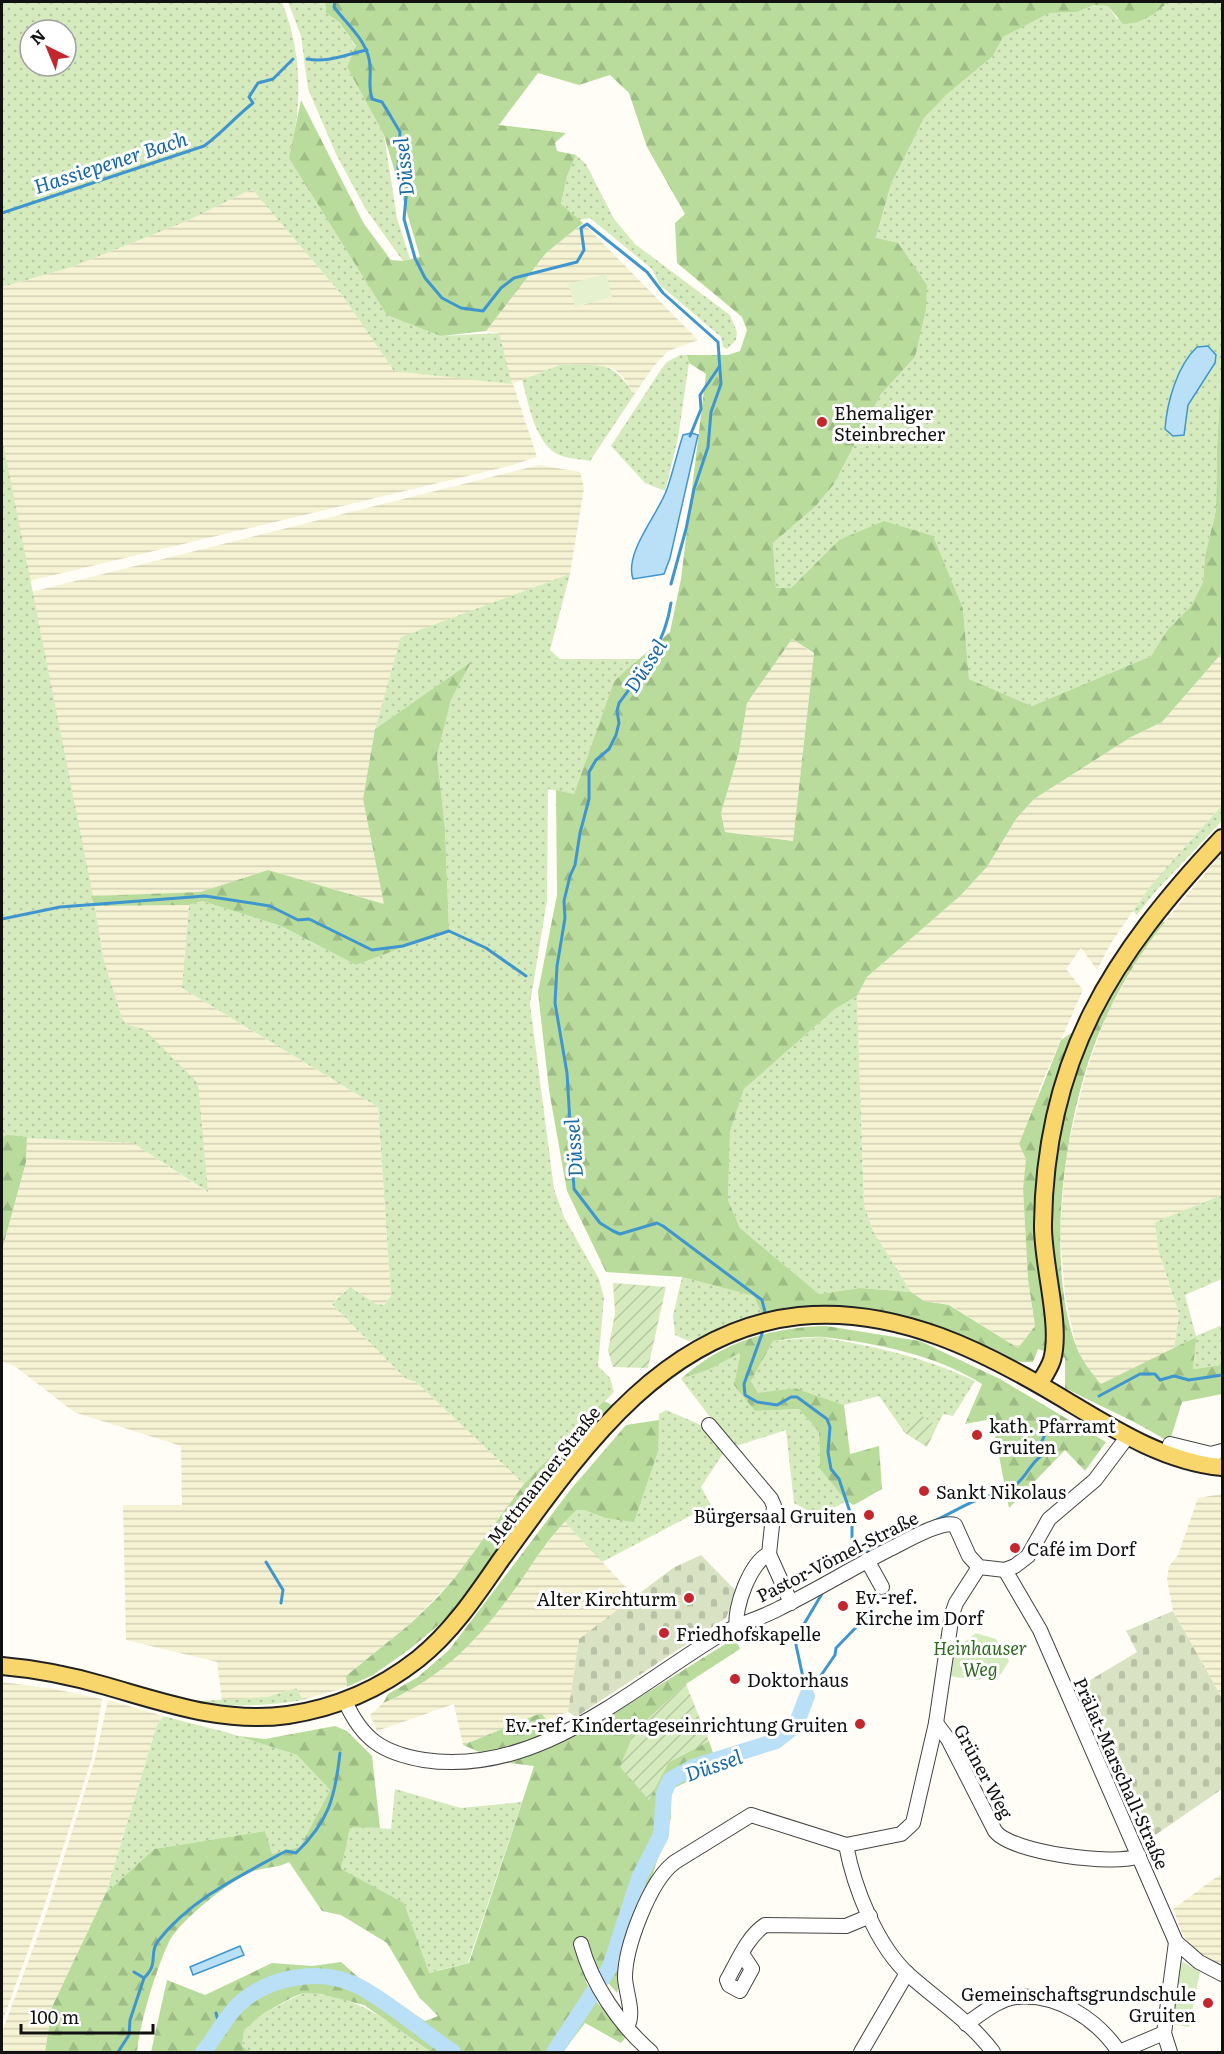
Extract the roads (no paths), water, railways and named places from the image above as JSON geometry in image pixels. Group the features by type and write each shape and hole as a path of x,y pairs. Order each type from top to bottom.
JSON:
{"main road":[{"path":"1039,1384 1049,1368 1054,1345 1045,1263 1044,1195 1051,1137 1070,1063 1085,1025 1121,960 1149,922 1222,838"},
{"name":"Mettmanner Straße","path":"2,1666 62,1674 185,1710 217,1715 284,1715 345,1701 398,1674 437,1641 472,1600 584,1450 627,1403 682,1358 739,1330 772,1321 823,1314 858,1316 894,1322 953,1341 1039,1384 1128,1436"},
{"path":"1128,1436 1167,1455 1204,1466 1222,1467"}],"street":[{"path":"709,1425 771,1499 774,1506 769,1554 791,1603"},
{"path":"627,2027 631,2020 626,1985 627,1965 644,1909 661,1875 675,1862 751,1815 846,1845 901,1834 913,1823 936,1723 952,1614 956,1603 979,1567 1005,1570 1028,1556 1049,1519 1095,1480 1128,1436"},
{"path":"1170,1444 1211,1454 1222,1451"},
{"name":"Pastor-Vömel-Straße","path":"737,1627 791,1603 867,1560 950,1523 955,1525 969,1556 979,1567"},
{"path":"345,1701 360,1730 373,1741 403,1756 456,1762 495,1758 528,1749 578,1725 721,1634 737,1627 736,1614 747,1584 757,1564 769,1554"},
{"path":"867,1560 882,1587"},
{"name":"Prälat-Marschall-Straße","path":"1005,1570 1040,1630 1176,1942 1199,1962 1222,1974"},
{"name":"Grüner Weg","path":"936,1723 948,1739 995,1831 1002,1838 1026,1848 1096,1858 1122,1861 1139,1856"},
{"path":"846,1845 855,1882 887,1948 907,1973 966,2024 993,2052"},
{"path":"742,1954 756,1932 765,1925 846,1926 870,1916"},
{"path":"1170,2052 1164,2032 1176,1942"},
{"path":"581,1944 602,1993 627,2027 651,2052"},
{"path":"865,2050 907,1973"},
{"path":"966,2024 1014,1997 1046,2000 1070,2008 1108,2036 1119,2052 1164,2032"}],"water":[{"path":"1208,346 1216,355 1215,363 1188,405 1184,435 1173,436 1165,429 1174,385 1190,355 1197,347"},
{"path":"691,433 698,435 670,558 664,574 633,579 633,557 637,546 663,499 683,435"},
{"path":"240,1946 244,1955 193,1975 190,1967"}],"waterway":[{"name":"Düssel","path":"335,2 334,7 366,49 369,57 372,99 382,102 400,132 398,168 407,187 404,219 415,258 425,278 442,298 461,308 483,311 501,288 514,278 577,262 584,250 581,228 587,224 647,272 663,293 718,342 721,384 711,412 708,447 694,489 671,584"},
{"name":"Hassiepener Bach","path":"307,59 330,59 367,50"},
{"name":"Hassiepener Bach","path":"2,213 204,146 253,103 249,97 258,83 273,79 293,59"},
{"path":"690,436 701,409 700,395 719,367"},
{"name":"Düssel","path":"671,603 664,631 652,656 619,703 617,711 619,723 616,735 609,749 596,760 589,772 589,799 575,865 564,901 565,918 557,966 555,1003 567,1073 574,1189 600,1223 620,1234 657,1223 663,1226 762,1300 766,1316"},
{"path":"2,919 60,907 205,896 270,906 298,920 309,919 372,950 403,946 449,931 486,948 526,976"},
{"name":"Düssel","path":"763,1331 744,1384 745,1395 757,1402 777,1405 791,1397 797,1397 827,1419 830,1427 828,1452 831,1469 839,1479 852,1518 852,1556"},
{"path":"1099,1396 1140,1374 1155,1374 1160,1380 1174,1376 1189,1380 1222,1375"},
{"path":"934,1521 976,1500 1013,1487 1041,1456 1042,1441 1046,1432"},
{"path":"864,1557 865,1553 890,1541"},
{"path":"266,1562 283,1590 281,1603"},
{"path":"807,1696 835,1655 836,1648 867,1616 877,1591"},
{"name":"Düssel","path":"807,1696 796,1645 797,1636 823,1592"},
{"name":"Düssel","path":"554,2052 610,1967 639,1878 661,1835 664,1793 670,1780 693,1767 776,1741 796,1725 807,1696"},
{"path":"144,1978 152,1967 154,1950 158,1941 185,1913 217,1890 286,1851 296,1853 307,1841 329,1808 336,1783 340,1753"},
{"path":"118,2052 129,2035 130,2020 144,1978 134,1972"},
{"name":"Düssel","path":"203,2052 233,2010 251,1995 280,1981 312,1976 343,1980 358,1986 453,2052"},
{"path":"216,2013 220,2028"}],"place":[{"name":"Ehemaliger Steinbrecher","path":"822,422"},
{"name":"kath. Pfarramt Gruiten","path":"977,1435"},
{"name":"Sankt Nikolaus","path":"924,1491"},
{"name":"Bürgersaal Gruiten","path":"869,1515"},
{"name":"Café im Dorf","path":"1015,1548"},
{"name":"Alter Kirchturm","path":"689,1598"},
{"name":"Ev.-ref. Kirche im Dorf","path":"843,1606"},
{"name":"Friedhofskapelle","path":"664,1633"},
{"name":"Doktorhaus","path":"735,1679"},
{"name":"Ev.-ref. Kindertageseinrichtung Gruiten","path":"860,1724"},
{"name":"Gemeinschaftsgrundschule Gruiten","path":"1208,2003"}],"park label":[{"name":"Heinhauser Weg","path":"980,1657"}]}
